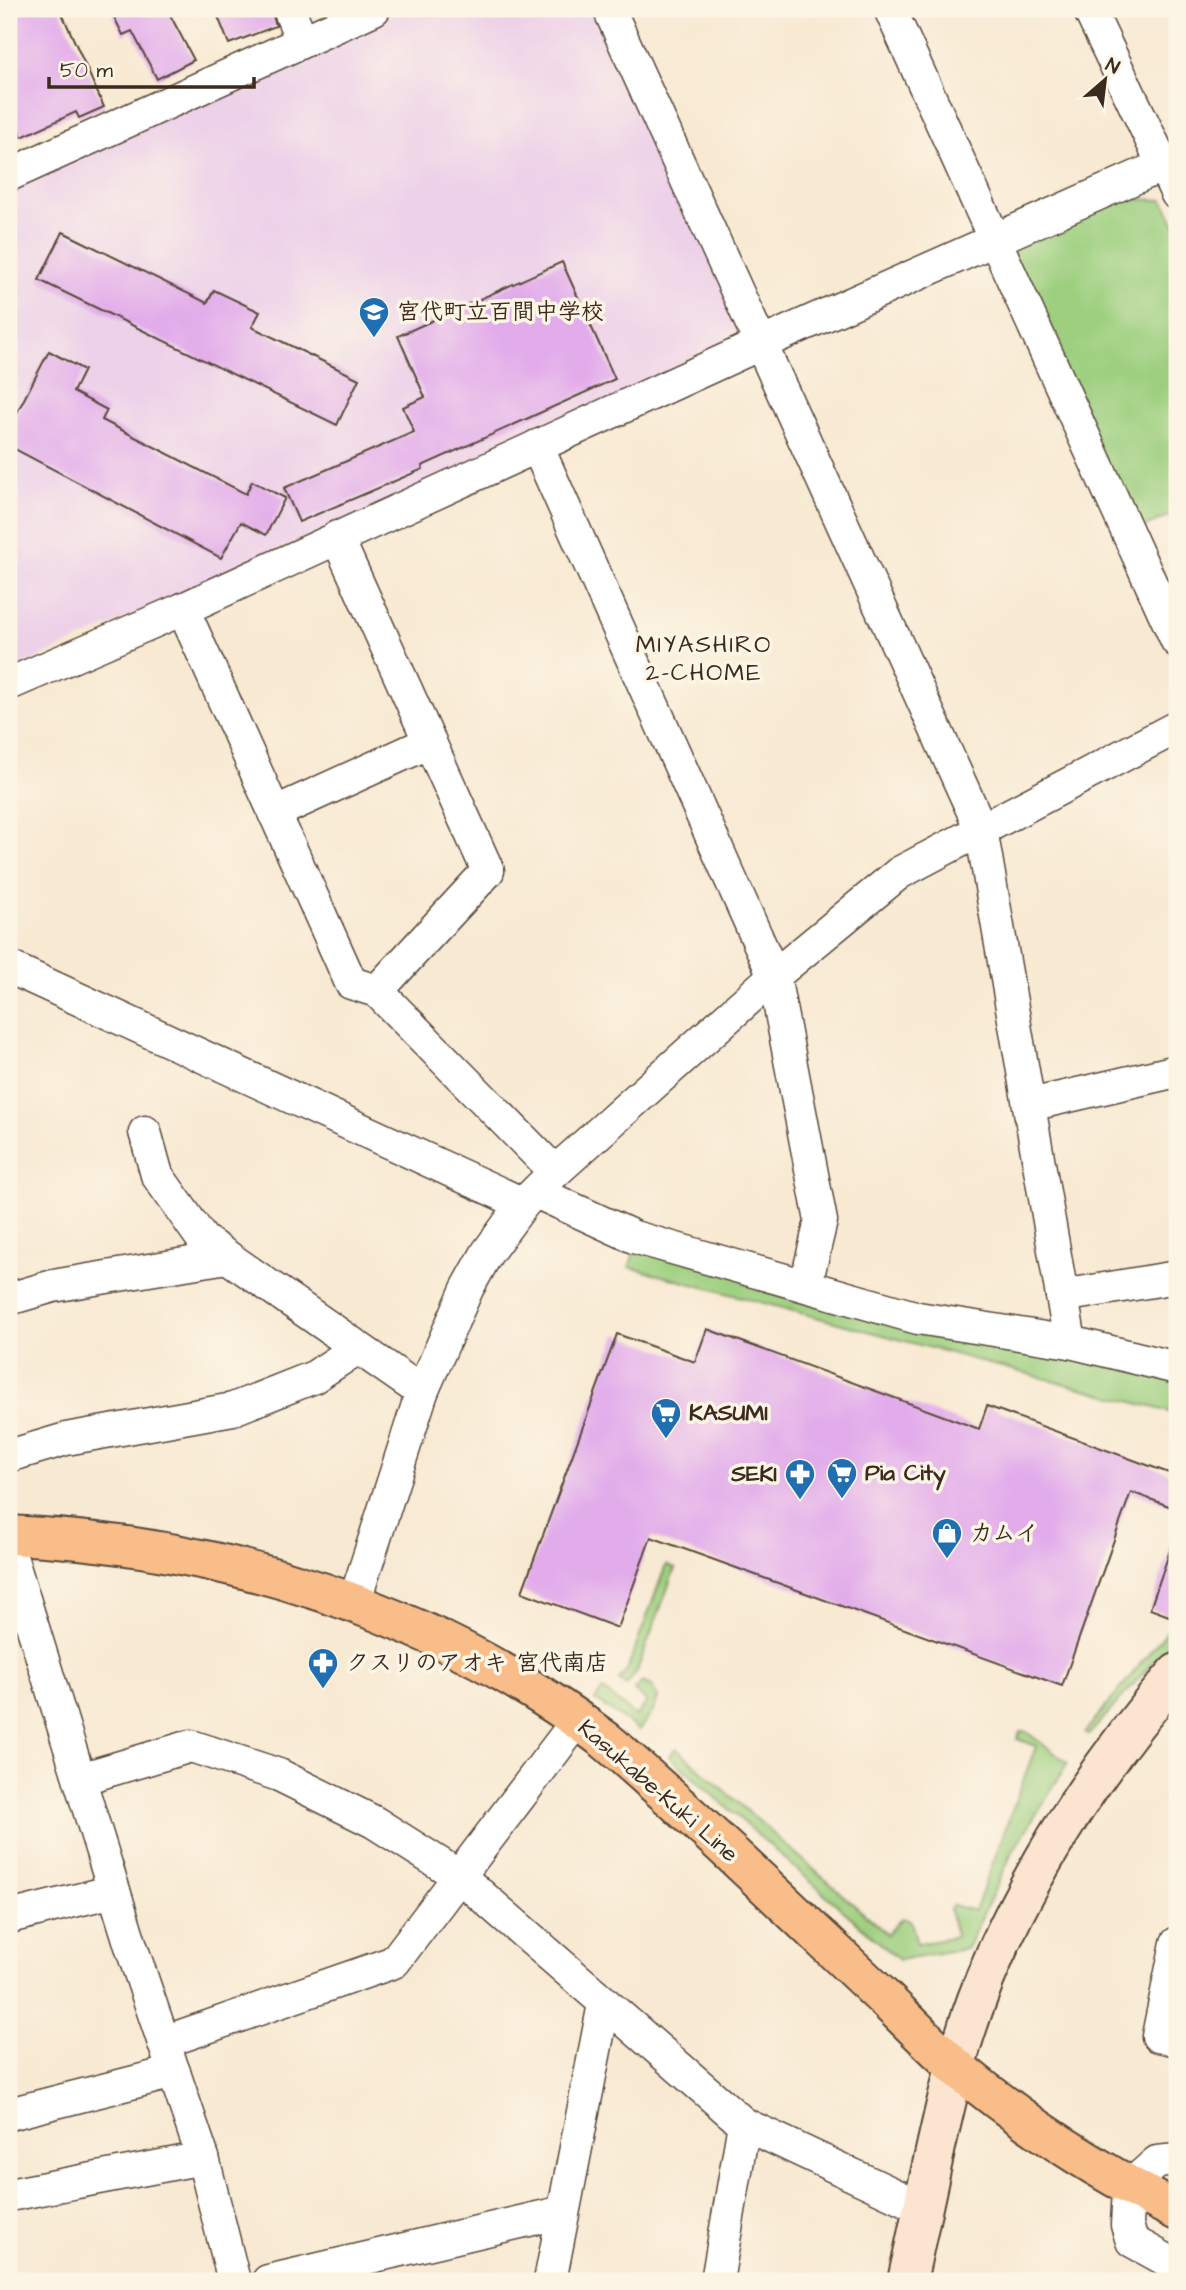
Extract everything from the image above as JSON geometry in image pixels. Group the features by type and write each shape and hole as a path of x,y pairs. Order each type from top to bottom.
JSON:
{"main road":[{"name":"Kasukabe-Kuki Line","path":"9,1535 78,1538 157,1550 281,1578 354,1603 472,1657 537,1693 606,1742 707,1830 955,2066 1004,2104 1129,2187 1177,2211"}],"street":[{"path":"289,9 302,41"},
{"path":"9,176 374,9"},
{"path":"609,9 981,829 1070,1342"},
{"path":"890,9 1177,641"},
{"path":"1089,9 1170,162 1177,194"},
{"path":"9,684 183,609 760,344 1170,162"},
{"path":"537,446 774,976 821,1221 806,1284"},
{"path":"337,537 488,871 377,991"},
{"path":"183,609 351,983 377,991 538,1189"},
{"path":"354,1603 422,1392 467,1289 487,1253 538,1189 774,976 899,873 1177,727"},
{"path":"274,813 430,742"},
{"path":"9,967 538,1189 635,1237 918,1318 1070,1342 1177,1367"},
{"path":"1030,1105 1177,1071"},
{"path":"145,1132 157,1175 203,1240 422,1392"},
{"path":"9,1299 53,1286 227,1256"},
{"path":"1062,1296 1177,1277"},
{"path":"9,1456 66,1438 233,1409 314,1377 358,1348"},
{"path":"9,1550 114,1891 203,2158 234,2281"},
{"path":"907,2281 955,2066 993,1963 1056,1837 1102,1767 1177,1673"},
{"path":"164,2042 394,1962 577,1721"},
{"path":"80,1779 191,1746 279,1775 374,1822 459,1876 744,2123 923,2208"},
{"path":"9,1917 114,1891"},
{"path":"1177,1944 1158,2036 1177,2040"},
{"path":"550,2281 604,2004"},
{"path":"9,2114 174,2072"},
{"path":"717,2281 744,2123"},
{"path":"9,2195 203,2158"},
{"path":"1177,2160 1157,2162 1129,2187 1127,2225 1132,2241 1177,2266"},
{"path":"268,2281 563,2212"}],"shaded area":[{"name":"宮代町立百間中学校","path":"402,9 594,9 743,332 737,345 9,671 9,186"}],"green space":[{"path":"1124,192 1130,199 1163,200 1177,228 1177,512 1134,532 1007,245"},
{"path":"636,1248 1177,1381 1177,1414 629,1267"},
{"path":"666,1565 675,1568 637,1671 626,1686 619,1680 628,1668"},
{"path":"1177,1619 1177,1635 1089,1735 1085,1732"},
{"path":"642,1682 652,1686 658,1697 653,1712 639,1730 595,1700 603,1690 636,1716 647,1702 634,1691"},
{"path":"1025,1731 1068,1763 1012,1853 967,1948 899,1960 669,1756 676,1748 887,1934 902,1918 911,1921 917,1944 956,1937 950,1909 953,1905 975,1911 1036,1746 1017,1739 1020,1732"}],"building":[{"path":"9,9 60,9 104,107 79,118 76,112 22,137 9,110"},
{"path":"110,9 177,9 169,13 194,60 157,79 132,31 123,35"},
{"path":"215,9 271,9 276,26 229,44"},
{"path":"63,232 207,303 214,290 260,312 252,327 359,379 337,425 39,280"},
{"path":"562,262 615,379 422,466 423,469 299,522 284,488 414,432 403,407 425,397 398,336"},
{"path":"49,351 84,370 73,392 107,410 102,420 246,494 252,481 285,498 266,535 241,522 221,558 9,446 9,428"},
{"name":"Pia City","path":"707,1329 979,1429 987,1406 1177,1476 1177,1509 1131,1492 1062,1686 651,1537 618,1628 522,1592 617,1334 695,1362"},
{"path":"1174,1539 1177,1540 1177,1619 1150,1609"}],"place":[{"name":"宮代町立百間中学校","path":"374,339"},
{"name":"KASUMI","path":"666,1440"},
{"name":"Pia City","path":"842,1500"},
{"name":"SEKI","path":"800,1501"},
{"name":"カムイ","path":"947,1560"},
{"name":"クスリのアオキ 宮代南店","path":"323,1690"}],"district":[{"name":"MIYASHIRO 2-CHOME","path":"704,659"}]}
